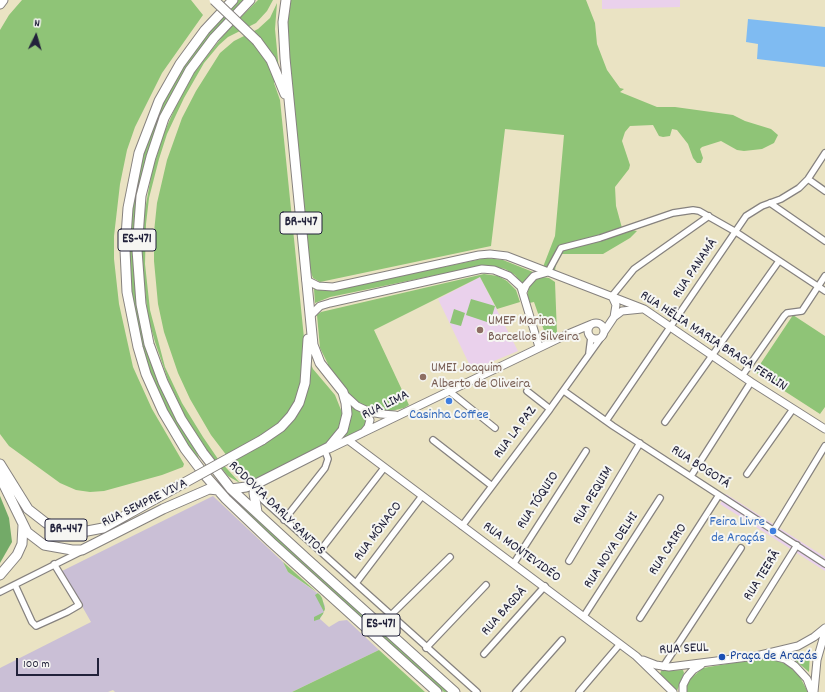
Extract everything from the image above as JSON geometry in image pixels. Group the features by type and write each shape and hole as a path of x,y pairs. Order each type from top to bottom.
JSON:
{"main road":[{"path":"0,4 3,0"},
{"name":"BR-447","path":"0,464 28,509 46,523 67,531 89,531 103,528 275,432 286,422 302,397 306,377 310,316 292,131 287,100 267,54 257,41 214,0"},
{"name":"RODOVIA DARLY SANTOS","path":"233,0 196,41 180,64 159,101 148,127 135,167 125,236 126,278 129,306 136,340 146,374 157,400 177,437 193,460 218,490 271,542 437,692"},
{"name":"RODOVIA DARLY SANTOS","path":"250,0 223,27 206,48 183,82 170,106 155,144 147,170 139,210 137,237 137,264 141,304 146,331 158,370 174,407 188,430 231,489 456,692"},
{"path":"286,0 283,22 292,131"},
{"path":"310,316 315,354 322,367 342,392 347,408 345,425 337,440 325,451"},
{"name":"RUA LIMA","path":"231,489 246,488 325,451"},
{"name":"BR-447","path":"0,477 27,532 44,545 55,548 82,550"},
{"path":"257,512 254,490 259,482"},
{"name":"RUA SEMPRE VIVA","path":"82,550 163,509 209,489 218,490"},
{"path":"0,575 17,555 22,544 23,525"}],"street":[{"name":"RUA PANAMÁ","path":"606,421 746,216 762,206 788,196 808,180 825,153"},
{"path":"808,180 825,191"},
{"path":"770,203 825,241"},
{"path":"523,292 526,285 534,276 548,272 558,250 566,246 600,238 685,210 699,211 709,216 736,232 825,291"},
{"path":"614,318 616,305 612,296 634,269 709,216"},
{"name":"RUA HÉLIA MARIA BRAGA FERLIN","path":"306,280 318,286 333,287 490,254 506,256 644,309 751,382 825,429"},
{"path":"665,422 780,261"},
{"path":"310,316 320,306 330,303 482,269 494,270 504,273 514,279 523,292 539,348"},
{"path":"742,376 784,316 790,313 802,311 825,276"},
{"name":"RUA LA PAZ","path":"462,526 564,391 614,318 622,311 644,309"},
{"name":"RUA LA PAZ","path":"596,324 614,318"},
{"path":"590,336 588,329 596,324 603,333"},
{"name":"RUA LIMA","path":"325,451 399,414 568,334 596,324"},
{"name":"RUA LIMA","path":"568,334 590,336 598,339 603,333"},
{"name":"RUA LA PAZ","path":"589,354 590,336"},
{"path":"691,476 751,382"},
{"path":"449,391 495,428"},
{"path":"527,391 550,409"},
{"name":"RUA BOGOTÁ","path":"564,391 606,421 825,564"},
{"path":"342,392 368,414 370,420 368,427 364,432"},
{"path":"363,409 381,414 399,414"},
{"path":"746,474 793,409"},
{"name":"RUA MONTEVIDÉO","path":"348,440 462,526 545,586 636,656 673,692"},
{"path":"433,440 492,486"},
{"name":"RUA PEQUIM","path":"569,561 640,443"},
{"path":"774,530 825,446"},
{"path":"284,520 325,468 328,459 325,451"},
{"name":"RUA TÓQUIO","path":"514,563 586,451"},
{"path":"320,551 384,468"},
{"path":"259,482 258,490 261,498 426,648 477,692"},
{"name":"RUA CAIRO","path":"640,618 719,495"},
{"name":"RUA MÔNACO","path":"356,583 422,496"},
{"name":"RUA NOVA DELHI","path":"584,616 660,498"},
{"name":"RUA TEERÃ","path":"750,620 797,545"},
{"path":"663,666 741,548"},
{"name":"RUA SEMPRE VIVA","path":"0,592 82,550"},
{"path":"391,615 450,557"},
{"path":"15,585 32,622 36,626 79,606 54,564"},
{"path":"426,648 486,585"},
{"name":"RUA BAGDÁ","path":"484,654 545,586"},
{"name":"RUA SEUL","path":"636,656 651,664 663,666 707,663 756,656 798,646 814,637 825,628"},
{"path":"813,692 817,660 825,632"},
{"path":"516,692 562,640"},
{"path":"579,692 620,644"},
{"path":"756,656 774,656 790,662 803,674 813,692"},
{"path":"683,692 685,680 690,673 697,667 707,663"}],"shaded area":[{"path":"602,0 680,0 680,7 602,9"},
{"name":"UMEF Marina Barcellos Silveira","path":"480,277 518,351 472,370 438,299"},
{"name":"Feira Livre de Araçás","path":"726,494 825,557 825,571 720,504"},
{"path":"213,496 283,562 288,572 320,595 325,606 320,619 329,627 339,621 347,620 379,650 292,692 115,692 113,690 108,692 0,692 0,668 91,622 62,571"}],"green space":[{"path":"22,0 191,0 203,15 162,73 135,127 127,150 120,184 114,236 114,259 119,304 133,367 152,409 184,464 183,467 162,475 104,491 90,492 76,490 60,483 9,446 0,434 0,30 9,15"},
{"path":"237,0 244,0 211,35 180,80 136,209 134,223 133,264 137,305 159,384 177,421 197,453 200,462 173,423 155,386 141,346 129,278 129,222 142,154 162,102 190,54"},
{"path":"258,0 273,0 267,11 256,23 228,37 219,45 204,63 184,98 167,134 159,159 149,198 146,224 145,264 150,310 165,367 182,403 203,437 218,459 240,483 228,476 207,450 185,416 168,380 148,317 142,264 142,237 152,171 164,133 175,108 194,73 210,52 227,31"},
{"path":"291,0 586,0 595,23 597,44 607,70 620,88 624,89 620,92 657,107 675,107 733,115 745,121 771,129 778,135 774,143 762,149 744,151 737,150 721,141 702,147 700,149 703,158 701,163 697,163 693,158 688,144 677,130 672,129 670,136 663,137 659,136 653,125 630,126 625,132 622,141 630,165 629,169 615,187 616,206 622,228 637,231 630,238 603,254 559,254 557,256 555,271 543,267 555,236 564,135 505,129 491,246 320,282 313,278 310,270 287,29"},
{"path":"277,3 275,29 279,71 274,83 280,100 306,353 313,369 335,395 343,415 341,426 327,443 251,481 240,473 211,435 190,399 178,373 164,332 158,304 154,261 154,232 157,203 167,160 182,118 196,91 220,53 234,41 258,29 270,18"},
{"path":"486,258 503,260 533,272 522,284 515,275 505,269 485,265 330,297 315,303 314,289 329,291"},
{"path":"484,274 498,276 507,281 516,290 520,302 497,309 480,277 374,330 409,405 404,408 387,412 370,409 356,402 325,367 328,364 320,348 317,315 321,312"},
{"path":"543,277 549,278 555,282 557,334 547,339 534,302 529,303 527,297 529,286 537,279"},
{"path":"471,299 495,306 490,323 466,315"},
{"path":"454,309 465,313 461,326 450,323"},
{"path":"793,315 825,336 825,407 820,414 755,372"},
{"path":"349,404 364,415 367,421 365,428 345,438 343,437"},
{"path":"232,492 450,692 444,692 226,493"},
{"path":"0,496 9,518 12,542 0,563"},
{"path":"283,562 317,592 288,572"},
{"path":"318,593 322,598 325,609 324,612 315,595"},
{"path":"324,612 320,619 314,621 314,617"},
{"path":"379,650 425,692 292,692"},
{"path":"810,652 809,672 790,656 790,655"},
{"path":"756,659 773,659 788,665 800,677 808,692 687,692 687,686 690,679 703,668"},
{"path":"683,670 684,673 677,691 660,674 661,671"}],"water":[{"path":"748,19 825,27 825,67 757,59 758,44 746,42"}],"place":[{"name":"UMEF Marina Barcellos Silveira","path":"480,330"},
{"name":"UMEI Joaquim Alberto de Oliveira","path":"423,377"},
{"name":"Casinha Coffee","path":"449,401"},
{"name":"Feira Livre de Araçás","path":"773,531"},
{"name":"Praça de Araçás","path":"722,657"}]}
